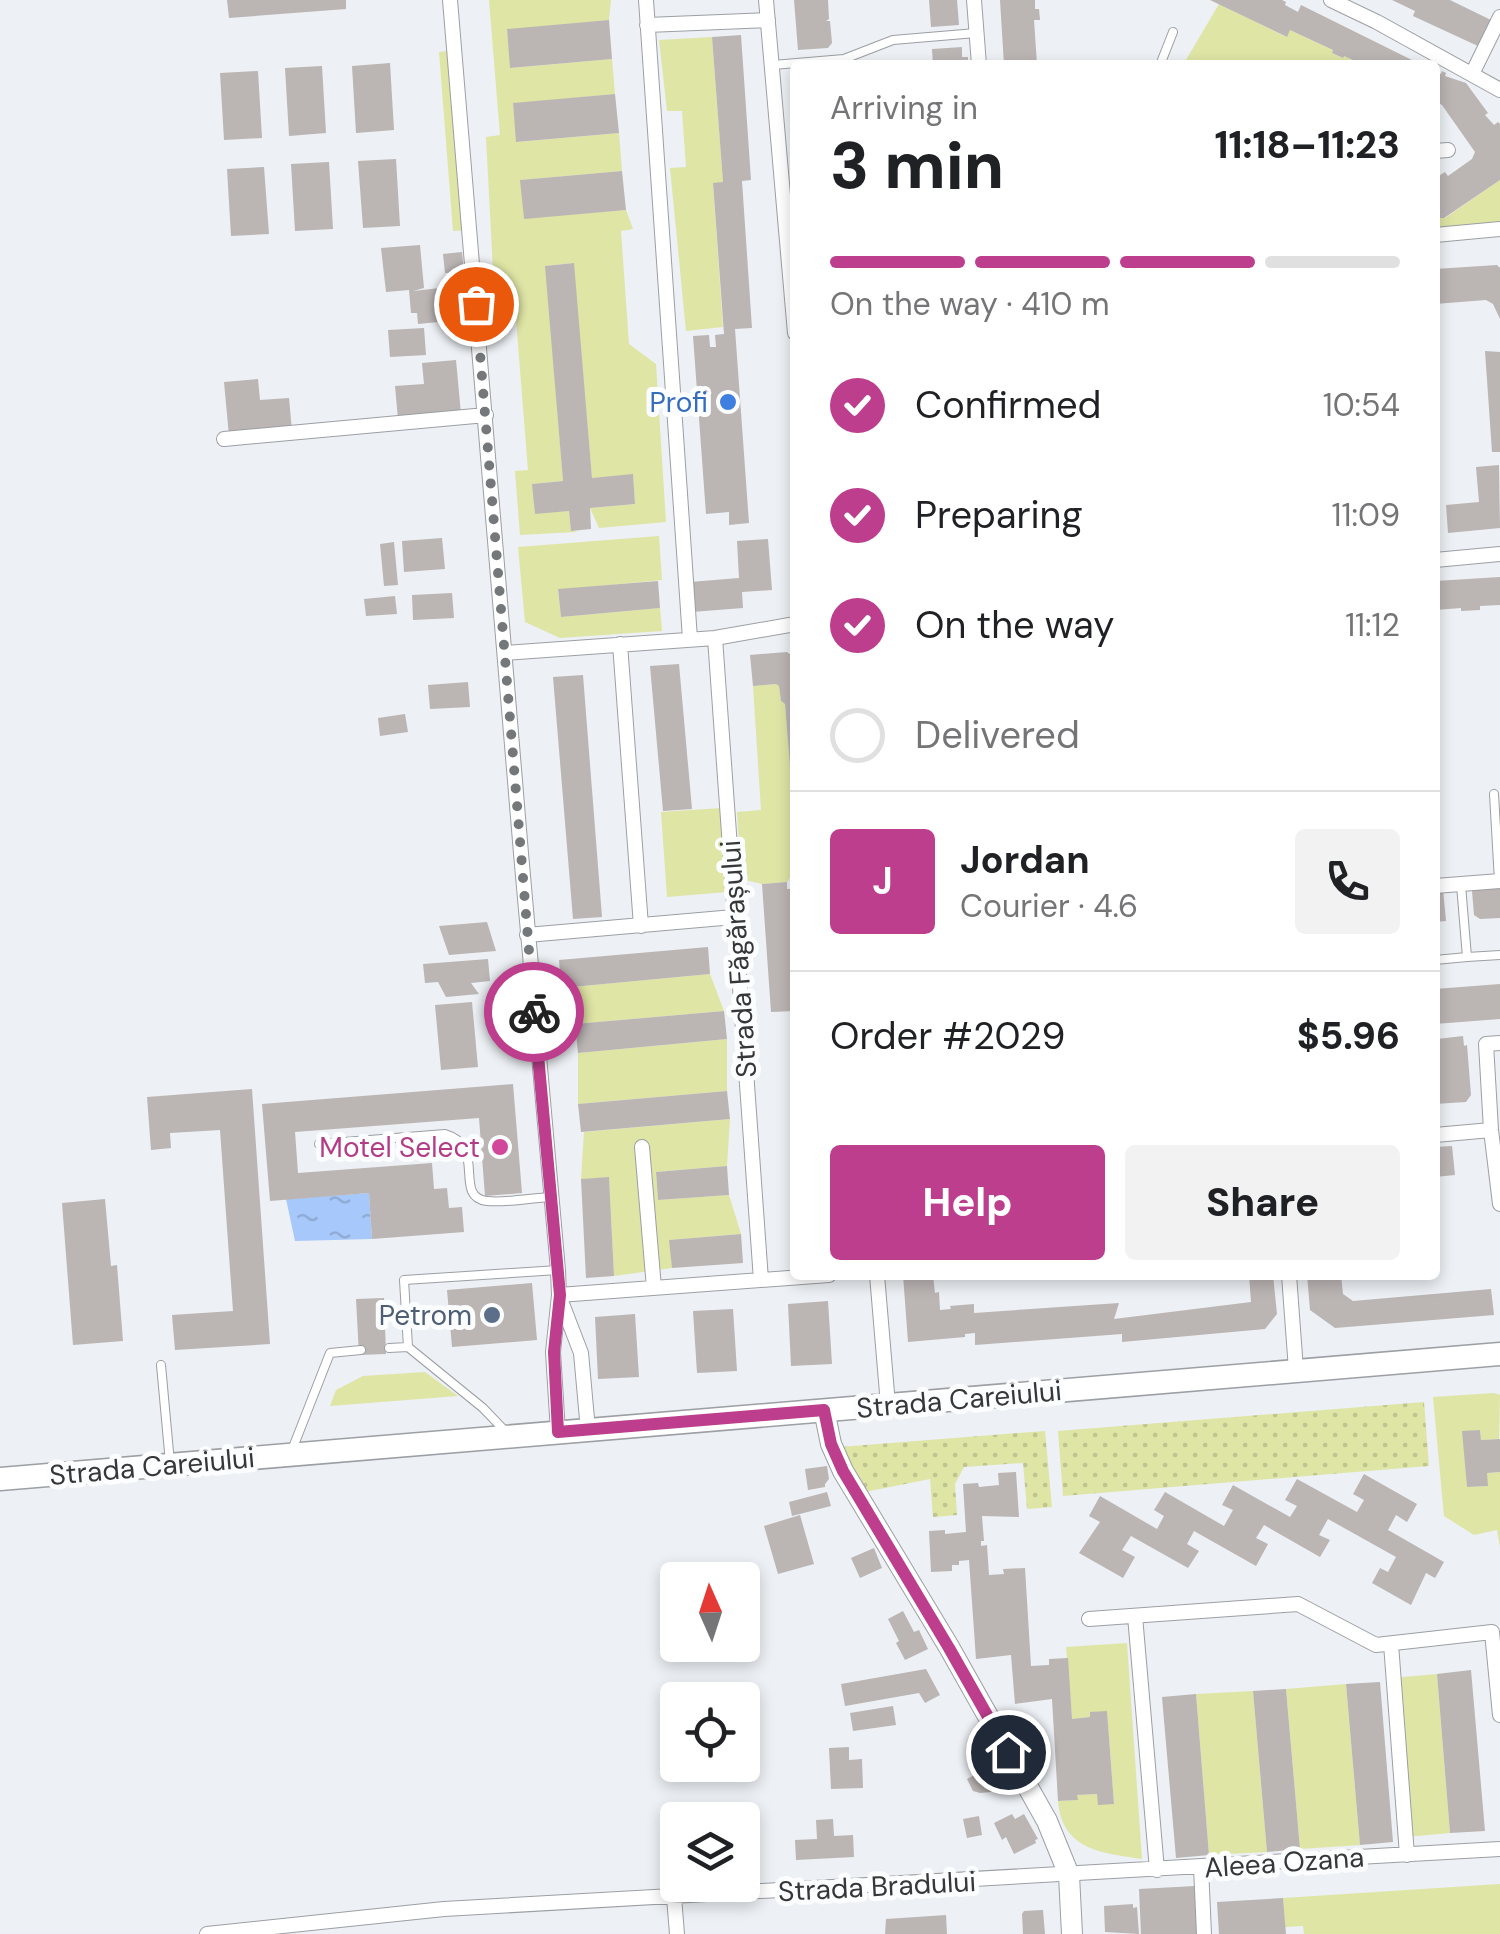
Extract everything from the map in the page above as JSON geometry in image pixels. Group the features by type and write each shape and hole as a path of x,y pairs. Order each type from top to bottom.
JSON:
{"main road":[{"name":"Strada Careiului","path":"0,1479 1500,1354"}],"street":[{"path":"450,0 560,1295 554,1352 558,1432"},
{"path":"646,0 690,639"},
{"path":"766,0 790,266"},
{"path":"974,0 979,60"},
{"path":"1331,0 1500,90"},
{"path":"1472,74 1500,17"},
{"path":"647,25 768,20"},
{"path":"1440,235 1500,229"},
{"path":"224,439 486,415"},
{"path":"1440,560 1500,554"},
{"path":"505,653 715,638 790,625"},
{"name":"Strada Făgărașului","path":"715,638 761,1280"},
{"path":"620,644 641,926"},
{"path":"1440,886 1500,881"},
{"path":"527,935 734,918"},
{"path":"1500,1042 1486,1044 1500,1203"},
{"path":"1440,1135 1491,1130"},
{"path":"642,1148 654,1288"},
{"path":"560,1295 790,1278"},
{"path":"877,1280 888,1405"},
{"path":"1289,1280 1296,1370"},
{"path":"560,1295 581,1352 588,1430"},
{"path":"824,1410 831,1444 843,1471 1047,1821 1069,1875 1072,1934"},
{"path":"1090,1619 1298,1604 1376,1646 1492,1632 1500,1715"},
{"path":"1136,1616 1157,1870"},
{"path":"1391,1644 1408,1854"},
{"name":"Aleea Ozana","path":"1069,1875 1500,1849"},
{"path":"1200,1868 1204,1934"},
{"name":"Strada Bradului","path":"760,1892 1069,1875"},
{"name":"Strada Bradului","path":"207,1934 444,1909 660,1898"},
{"path":"674,1902 676,1934"}],"lane":[{"path":"1162,60 1173,32"},
{"path":"844,60 893,40 976,33"},
{"path":"773,65 790,64"},
{"path":"1494,794 1500,881"},
{"path":"1460,884 1467,957"},
{"path":"1440,960 1500,955"},
{"path":"319,1144 445,1134 464,1145 470,1188 476,1198 486,1201 551,1197"},
{"path":"408,1347 404,1280 558,1270"},
{"path":"388,1348 408,1347 483,1408 510,1436"},
{"path":"291,1454 330,1353 361,1350"},
{"path":"160,1366 170,1464"}],"green space":[{"path":"489,0 611,0 609,20 507,30 511,68 612,59 615,94 513,104 517,142 619,133 622,171 521,180 524,218 626,210 633,229 621,231 629,344 656,364 666,522 599,528 590,508 635,504 633,475 592,478 573,263 546,266 563,481 533,484 535,513 569,511 571,530 577,532 520,535 515,471 528,470 515,307 495,309 486,137 500,135"},
{"path":"1219,4 1286,37 1290,30 1353,60 1186,60"},
{"path":"712,37 723,182 713,184 723,327 686,331 670,168 686,167 682,111 667,111 659,40"},
{"path":"454,50 470,230 453,231 439,52"},
{"path":"1500,180 1500,229 1440,235 1440,218"},
{"path":"659,536 662,580 558,590 561,617 660,608 662,631 560,638 525,622 518,547"},
{"path":"776,684 785,704 790,766 787,882 762,884 741,879 737,812 761,810 753,686"},
{"path":"721,808 727,892 667,897 661,812"},
{"path":"710,974 724,1011 575,1024 561,988"},
{"path":"727,1039 727,1091 578,1104 578,1053"},
{"path":"730,1119 727,1166 656,1172 658,1200 729,1195 741,1234 670,1240 672,1268 614,1276 609,1178 581,1179 584,1132"},
{"path":"425,1372 458,1396 330,1406 336,1390 363,1376"},
{"path":"1500,1395 1499,1439 1481,1440 1480,1430 1463,1432 1467,1487 1487,1486 1487,1473 1500,1472 1500,1547 1497,1530 1474,1535 1444,1516 1433,1397"},
{"path":"1424,1402 1429,1466 1063,1496 1058,1431"},
{"path":"1045,1431 1052,1507 1027,1509 1023,1463 964,1467 955,1484 957,1515 933,1517 930,1479 865,1492 840,1447"},
{"path":"1127,1643 1142,1859 1086,1846 1067,1830 1058,1801 1097,1794 1114,1803 1107,1712 1090,1712 1090,1717 1072,1719 1066,1647"},
{"path":"1437,1674 1450,1833 1406,1837 1392,1678"},
{"path":"1346,1684 1360,1845 1300,1849 1286,1689"},
{"path":"1253,1691 1267,1852 1209,1855 1196,1694"},
{"path":"1500,1884 1500,1934 1304,1934 1303,1926 1285,1927 1283,1898"}],"water":[{"path":"369,1193 372,1239 295,1241 286,1199"}],"building":[{"path":"227,0 346,0 346,9 229,18"},
{"path":"794,0 828,0 826,21 830,21 832,43 828,48 798,50"},
{"path":"929,0 957,0 959,25 931,27"},
{"path":"1000,0 1035,0 1040,20 1034,20 1037,60 1004,60"},
{"path":"1210,0 1282,0 1298,12 1301,5 1412,60 1353,60 1290,30 1287,37"},
{"path":"1392,0 1450,0 1493,21 1480,47 1413,16 1415,11"},
{"path":"609,20 612,59 510,68 507,29"},
{"path":"741,35 751,180 742,181 752,328 735,329 749,523 729,525 729,512 706,514 693,336 709,335 710,347 716,347 715,335 724,334 713,183 723,182 712,37"},
{"path":"962,47 962,57 968,60 933,60 932,49"},
{"path":"390,63 394,130 356,133 352,66"},
{"path":"322,66 326,133 289,136 285,68"},
{"path":"258,71 262,138 224,140 220,73"},
{"path":"1442,71 1445,76 1466,83 1488,113 1485,115 1494,125 1500,124 1500,180 1440,218 1440,175 1445,172 1448,176 1472,159 1475,152 1442,105"},
{"path":"615,94 619,133 516,142 513,103"},
{"path":"396,159 400,226 363,228 358,161"},
{"path":"329,162 333,229 295,231 291,164"},
{"path":"264,167 269,234 231,236 227,169"},
{"path":"622,171 626,210 524,219 520,180"},
{"path":"420,245 424,288 413,291 449,287 451,308 438,310 439,322 418,324 417,313 411,313 409,290 386,292 381,248"},
{"path":"462,252 464,272 445,273 443,254"},
{"path":"574,263 592,478 633,474 635,504 590,508 591,529 571,531 569,511 535,514 532,484 563,481 545,266"},
{"path":"1497,265 1500,319 1493,304 1486,300 1440,304 1440,269"},
{"path":"424,328 426,355 390,357 388,330"},
{"path":"1485,351 1500,352 1500,452 1492,452"},
{"path":"456,360 461,414 398,419 395,386 424,384 422,363"},
{"path":"258,379 260,400 289,398 292,431 229,436 224,382"},
{"path":"1499,465 1500,528 1448,533 1446,505 1479,502 1476,467"},
{"path":"442,538 445,569 404,572 402,541"},
{"path":"768,539 772,590 742,592 743,608 692,612 690,582 739,578 737,541"},
{"path":"394,542 398,585 384,586 380,544"},
{"path":"1500,577 1500,605 1480,606 1480,610 1440,610 1440,581"},
{"path":"658,581 660,608 561,617 558,589"},
{"path":"452,593 454,618 413,620 412,595"},
{"path":"395,596 397,614 366,616 364,599"},
{"path":"790,654 790,768 785,704 779,686 753,686 750,655"},
{"path":"679,664 692,809 663,811 650,666"},
{"path":"583,675 602,917 573,919 553,677"},
{"path":"468,682 470,707 430,709 428,685"},
{"path":"405,714 408,732 380,736 378,718"},
{"path":"787,882 790,889 790,1011 771,1012 762,884"},
{"path":"1500,884 1500,918 1480,919 1474,915 1472,891 1478,885"},
{"path":"1443,889 1446,921 1440,922"},
{"path":"487,922 496,951 449,955 439,926"},
{"path":"708,947 710,974 561,988 559,960"},
{"path":"488,959 490,981 471,983 479,994 446,997 438,982 425,983 423,964"},
{"path":"1500,984 1500,1019 1440,1024 1440,989"},
{"path":"472,1002 478,1067 441,1070 435,1005"},
{"path":"724,1011 727,1039 578,1053 575,1024"},
{"path":"1463,1036 1464,1046 1467,1045 1471,1095 1466,1102 1440,1104 1440,1039"},
{"name":"Motel Select","path":"513,1084 522,1193 485,1196 479,1118 295,1132 298,1173 432,1163 434,1189 447,1188 449,1208 462,1207 464,1232 372,1239 369,1193 270,1201 262,1104"},
{"path":"252,1089 270,1344 175,1350 172,1315 233,1311 220,1130 170,1133 171,1148 151,1150 147,1097"},
{"path":"727,1091 730,1119 581,1132 578,1104"},
{"path":"1452,1146 1455,1175 1440,1176 1440,1147"},
{"path":"727,1166 729,1195 658,1200 656,1172"},
{"path":"609,1177 614,1276 586,1278 581,1179"},
{"path":"105,1199 111,1266 117,1265 123,1341 73,1345 62,1203"},
{"path":"741,1234 743,1263 672,1268 669,1240"},
{"path":"903,1280 934,1280 940,1310 974,1304 974,1313 1119,1303 1114,1319 1251,1302 1249,1280 1274,1280 1277,1314 1265,1329 1122,1342 1122,1334 975,1345 975,1333 908,1342"},
{"path":"1307,1280 1342,1280 1343,1294 1353,1301 1491,1289 1494,1315 1335,1328 1310,1310"},
{"name":"Petrom","path":"532,1283 537,1340 452,1347 447,1290"},
{"path":"384,1298 386,1354 359,1355 356,1299"},
{"path":"828,1301 832,1364 791,1366 788,1304"},
{"path":"733,1309 737,1371 697,1373 693,1311"},
{"path":"635,1314 639,1377 598,1379 595,1317"},
{"path":"1480,1430 1481,1440 1500,1439 1500,1472 1487,1473 1488,1486 1467,1487 1462,1431"},
{"path":"827,1466 829,1479 825,1487 808,1490 805,1469"},
{"path":"1016,1472 1019,1517 982,1516 981,1546 987,1545 989,1575 1004,1574 1003,1569 1025,1568 1031,1666 1049,1665 1049,1659 1068,1658 1072,1719 1107,1711 1114,1804 1098,1805 1097,1794 1058,1801 1052,1699 1015,1704 1011,1655 976,1659 969,1560 952,1565 952,1571 931,1572 929,1531 966,1532 963,1484 999,1485 998,1473"},
{"path":"1364,1474 1417,1504 1407,1522 1396,1515 1388,1530 1444,1562 1435,1578 1426,1573 1411,1605 1372,1583 1380,1568 1388,1572 1396,1557 1328,1519 1319,1535 1330,1540 1320,1557 1264,1525 1256,1538 1268,1544 1256,1566 1194,1531 1187,1544 1199,1551 1188,1568 1131,1536 1122,1550 1135,1557 1123,1578 1079,1553 1100,1522 1089,1516 1100,1496 1157,1529 1164,1516 1154,1510 1165,1492 1224,1526 1233,1510 1222,1505 1233,1485 1290,1517 1297,1506 1285,1500 1297,1479 1357,1512 1364,1500 1353,1494"},
{"path":"827,1492 831,1506 792,1516 789,1502"},
{"path":"800,1515 814,1564 778,1574 764,1526"},
{"path":"874,1548 882,1568 860,1578 851,1558"},
{"path":"903,1611 928,1649 905,1660 888,1619"},
{"path":"926,1669 940,1695 925,1703 919,1693 845,1706 841,1684"},
{"path":"1471,1670 1485,1831 1450,1833 1437,1674"},
{"path":"1380,1682 1393,1842 1360,1845 1346,1684"},
{"path":"1286,1689 1300,1849 1267,1852 1253,1691"},
{"path":"1196,1694 1209,1855 1176,1858 1162,1697"},
{"path":"893,1706 896,1725 853,1731 850,1713"},
{"path":"849,1747 849,1760 862,1759 863,1788 831,1789 829,1748"},
{"path":"988,1748 1009,1786 999,1790 996,1785 991,1792 980,1793 973,1791 967,1779 981,1768 974,1754"},
{"path":"1012,1814 1015,1819 1024,1814 1038,1839 1014,1854 994,1823"},
{"path":"979,1816 982,1835 967,1838 963,1819"},
{"path":"833,1819 834,1836 853,1835 854,1857 796,1860 795,1840 817,1839 816,1820"},
{"path":"1195,1886 1197,1934 1141,1934 1139,1889"},
{"path":"1283,1898 1286,1934 1219,1934 1217,1902"},
{"path":"1133,1904 1133,1908 1137,1907 1139,1934 1105,1932 1104,1906"},
{"path":"1043,1910 1045,1934 1023,1934 1024,1911"},
{"path":"946,1915 947,1934 885,1934 886,1919"}],"way so far":[{"path":"476,304 534,1012"}],"place":[{"name":"Profi","path":"728,402"},
{"name":"Motel Select","path":"500,1147"},
{"name":"Petrom","path":"492,1315"}],"route":[{"path":"534,1012 560,1295 554,1352 558,1432 824,1410 831,1444 843,1471 1008,1752"}]}
